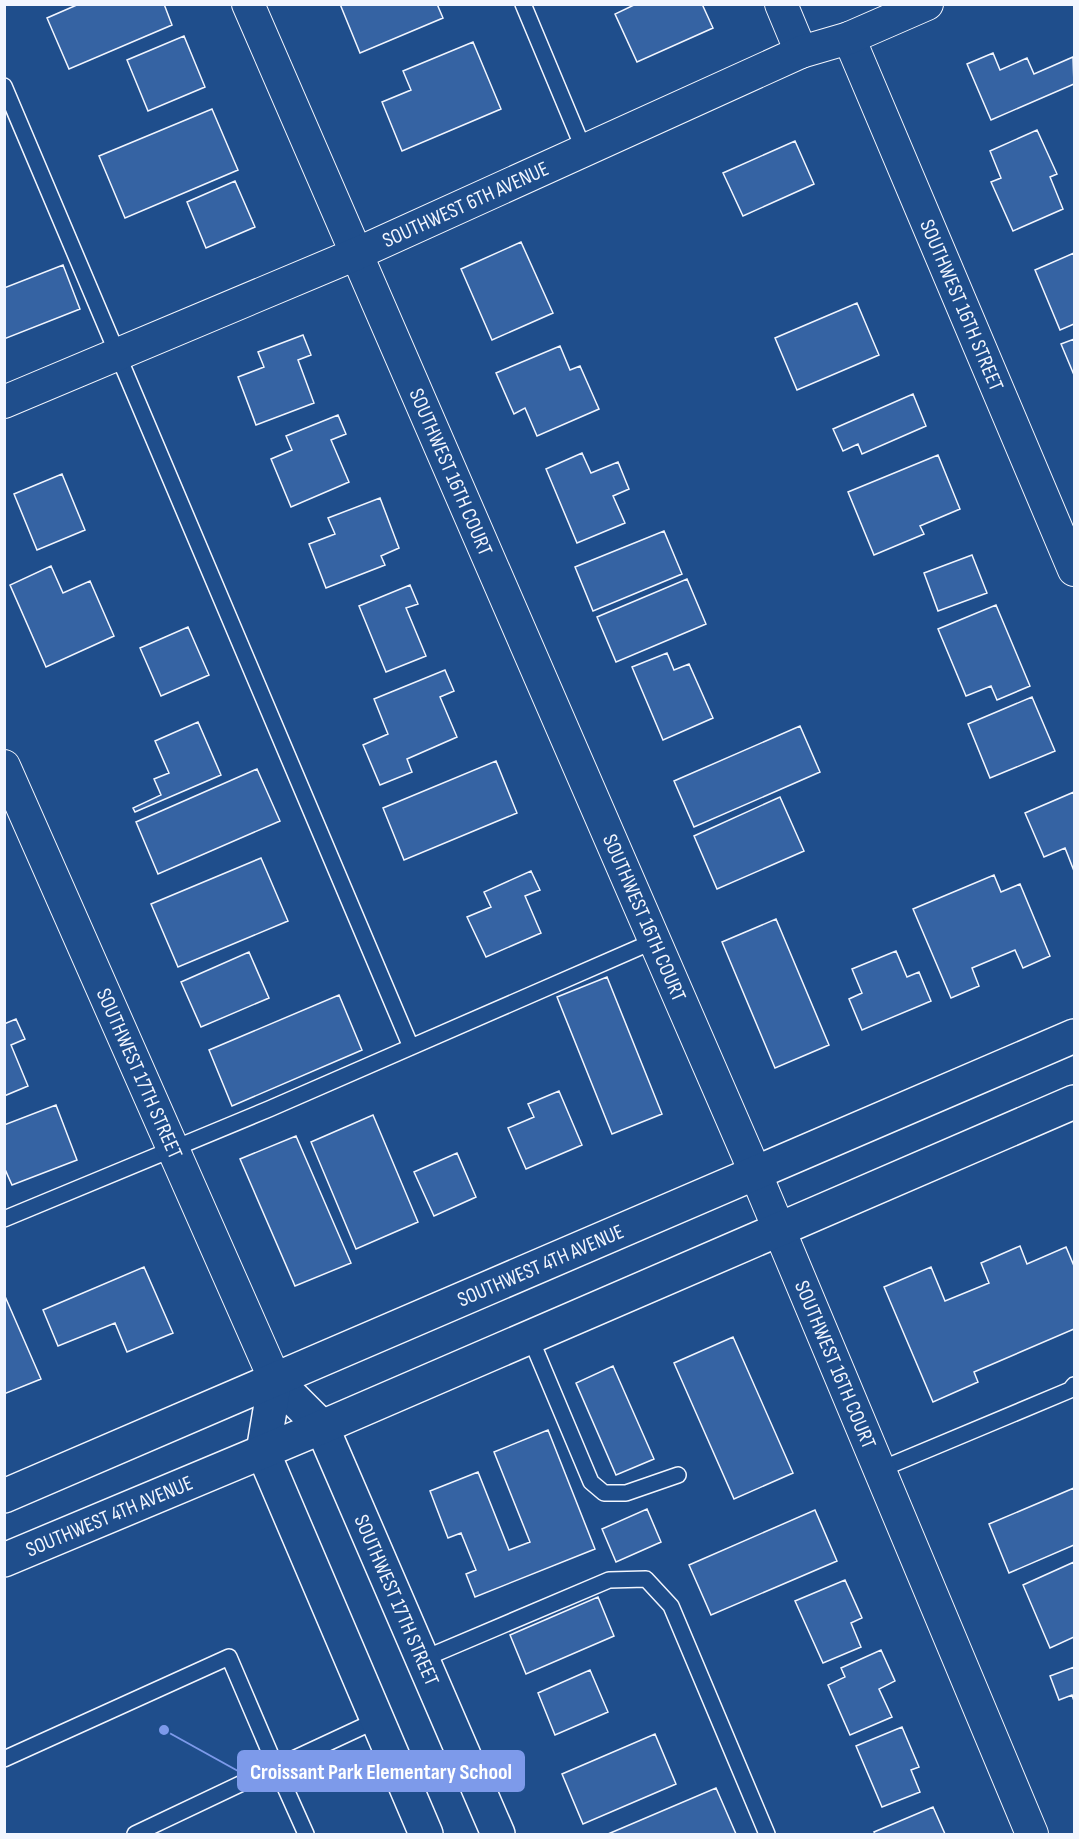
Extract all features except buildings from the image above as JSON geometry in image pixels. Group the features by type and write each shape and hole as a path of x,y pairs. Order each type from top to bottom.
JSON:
{"main road":[{"name":"SOUTHWEST 4TH AVENUE","path":"4,1496 1074,1036"},
{"name":"SOUTHWEST 4TH AVENUE","path":"4,1560 322,1427 1074,1102"},
{"name":"SOUTHWEST 17TH STREET","path":"275,1380 322,1427 498,1834"},
{"path":"275,1380 262,1452 426,1834"}],"street":[{"name":"SOUTHWEST 16TH COURT","path":"248,4 755,1172 1032,1834"},
{"path":"781,4 801,52"},
{"name":"SOUTHWEST 6TH AVENUE","path":"4,402 356,254 801,52 849,38 927,4"},
{"name":"SOUTHWEST 16TH STREET","path":"849,38 1074,570"},
{"name":"SOUTHWEST 17TH STREET","path":"4,766 275,1380"}],"lane":[{"path":"523,4 584,150"},
{"path":"4,86 411,1047"},
{"path":"4,1219 411,1047 654,941"},
{"path":"530,1337 591,1482 604,1493 626,1493 678,1475"},
{"path":"879,1470 1070,1390 1074,1385"},
{"path":"423,1659 609,1580 646,1580 671,1606 767,1834"},
{"path":"4,1759 229,1657 306,1834"},
{"path":"135,1834 377,1720"}],"place":[{"name":"Croissant Park Elementary School","path":"164,1730"}]}
